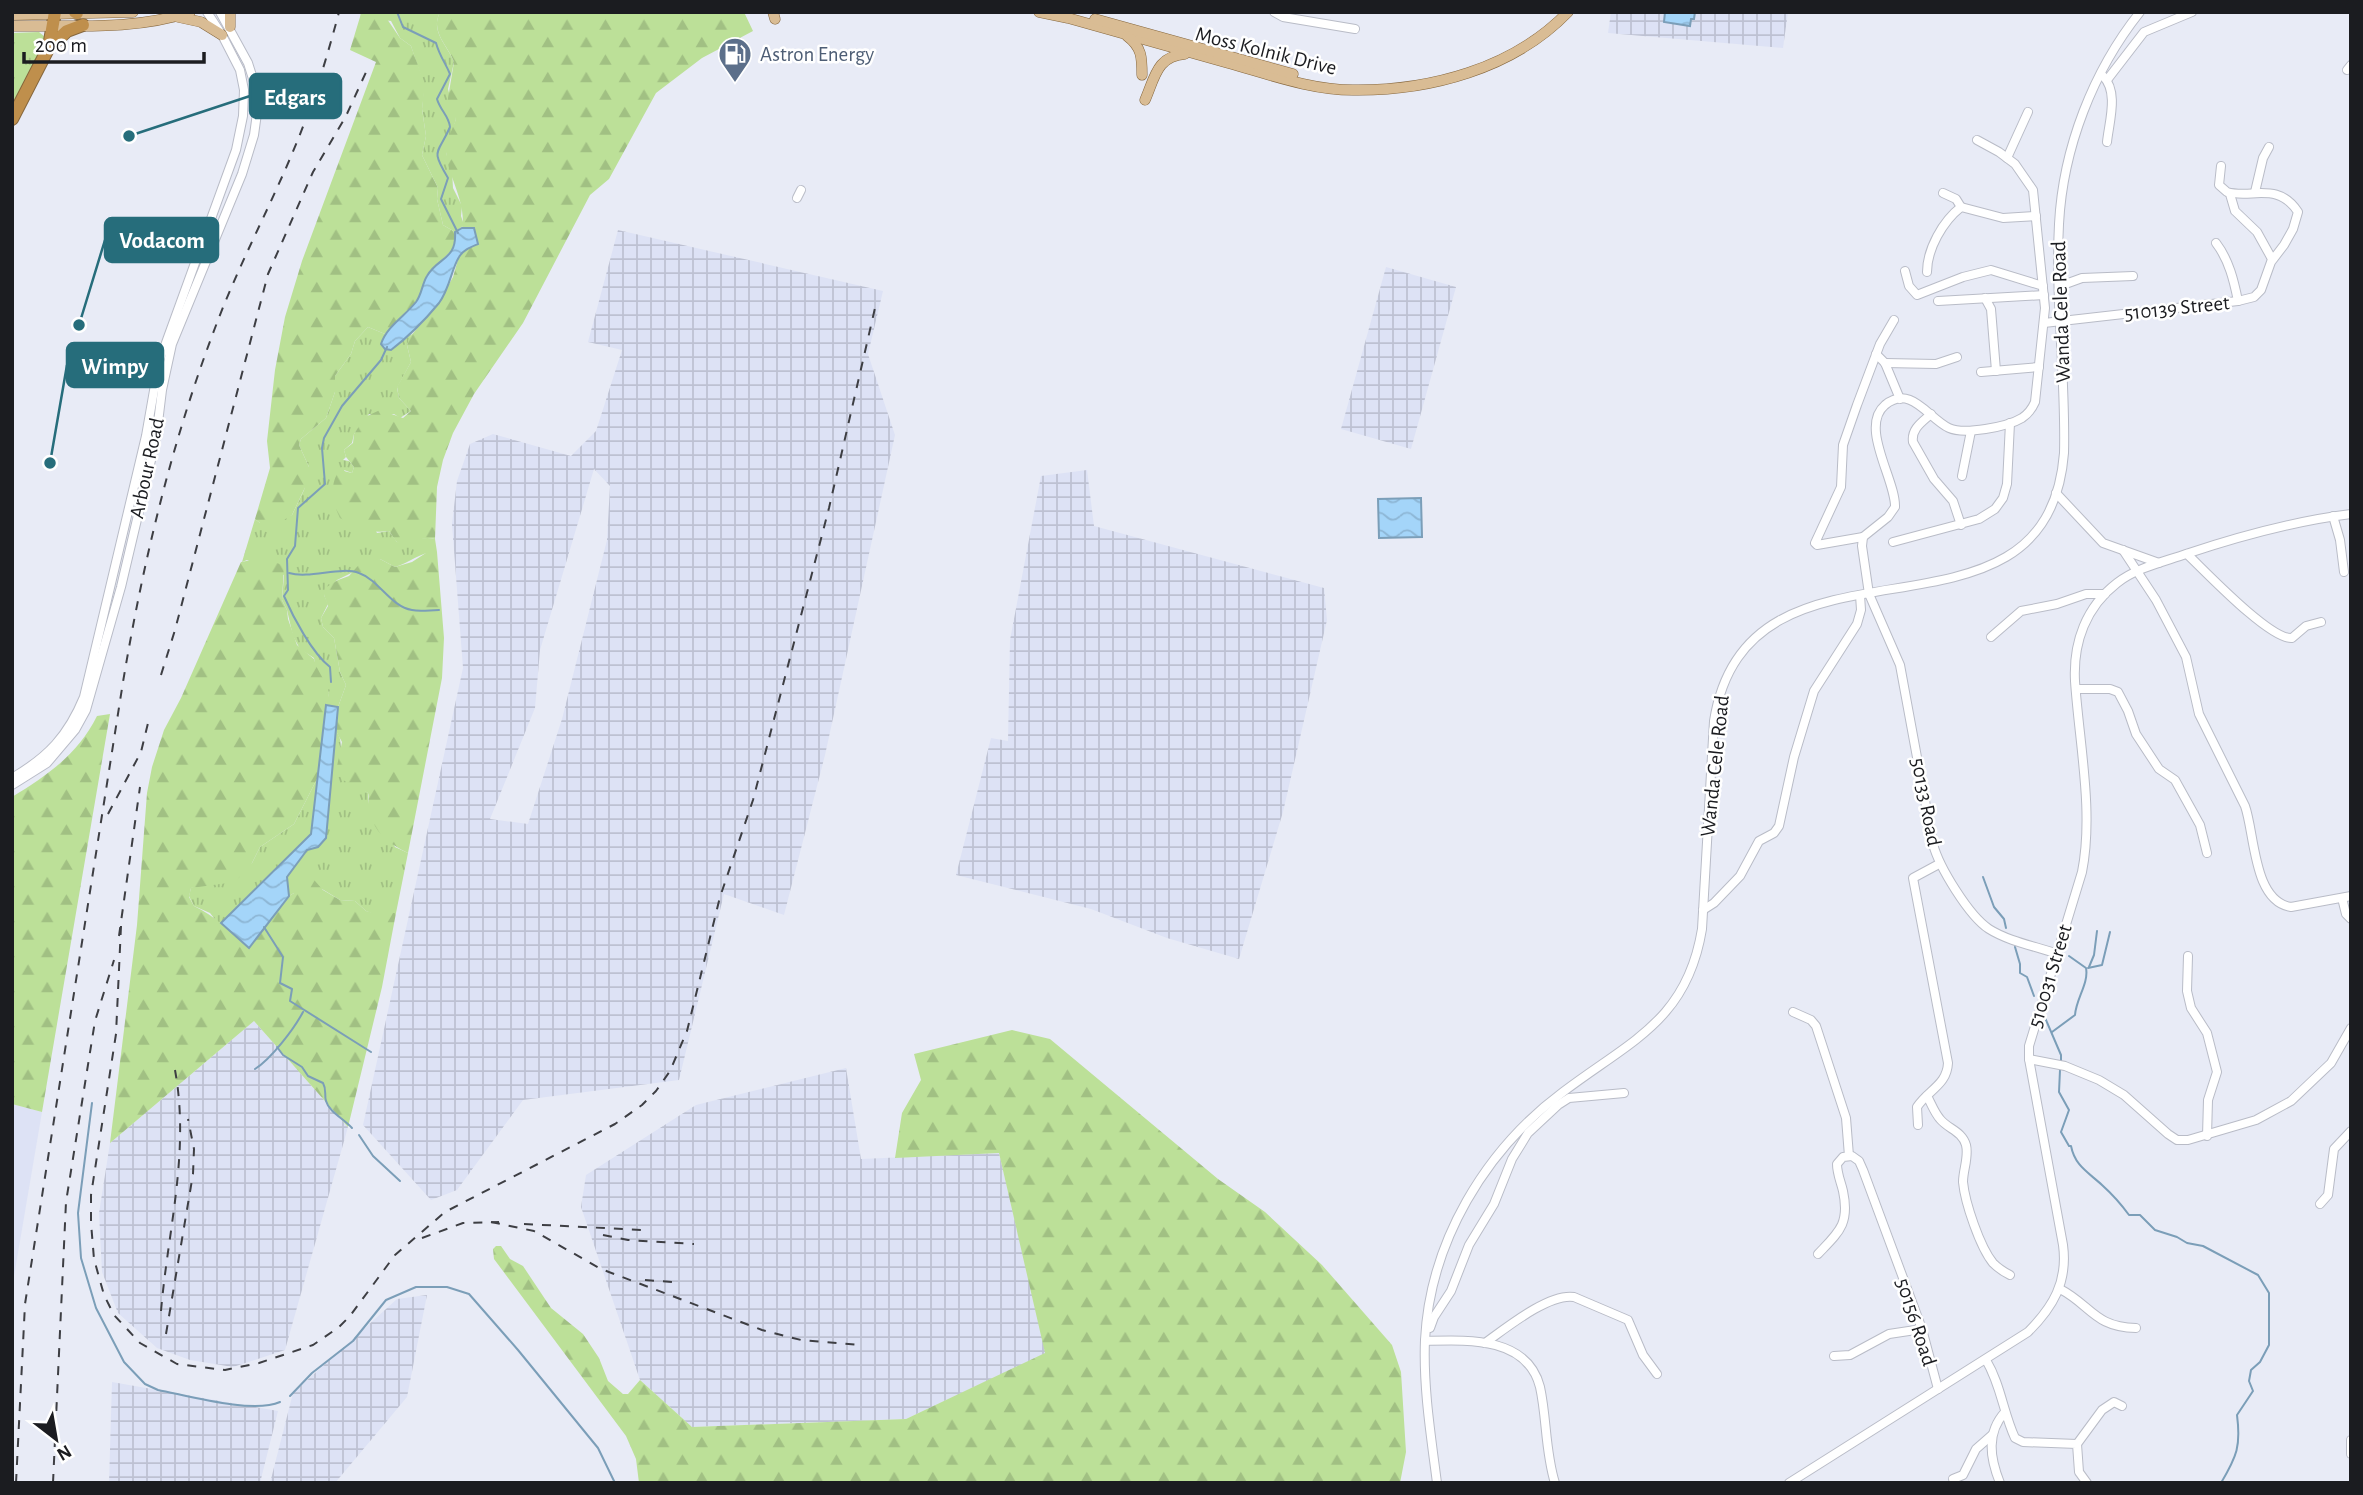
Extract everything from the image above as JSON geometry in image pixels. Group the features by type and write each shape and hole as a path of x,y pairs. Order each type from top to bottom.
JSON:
{"highway":[{"path":"12,119 49,47 54,17"},
{"path":"49,47 67,32 78,17"}],"main road":[{"path":"15,15 78,17 133,12"},
{"path":"78,17 134,24 190,12"},
{"path":"177,16 226,31 230,12"},
{"name":"Moss Kolnik Drive","path":"1039,12 1307,84 1354,90 1415,85 1470,72 1535,40 1568,12"},
{"name":"Moss Kolnik Drive","path":"1071,12 1285,72 1364,89"},
{"path":"14,26 54,17"},
{"path":"1121,33 1139,47 1142,75"},
{"path":"1146,100 1164,61 1172,56 1193,53"}],"street":[{"name":"Arbour Road","path":"12,778 43,758 57,744 84,697 146,436 159,362 237,186 254,135 258,106 248,63 226,31 207,12"},
{"name":"Arbour Road","path":"12,785 47,763 75,730 86,710 123,579 156,439 167,367 179,314 236,150 243,116 244,90 240,69 220,12"},
{"path":"1274,12 1283,17 1355,29"},
{"path":"2108,142 2112,99 2104,77 2144,32 2192,12"},
{"name":"Wanda Cele Road","path":"1437,1483 1427,1397 1427,1341 1429,1308 1442,1253 1481,1176 1513,1137 1541,1109 1652,1026 1674,1003 1694,964 1703,909 1714,721 1719,695 1729,670 1754,638 1776,621 1811,605 1963,576 2003,559 2037,528 2056,493 2064,453 2059,223 2065,176 2079,123 2139,13"},
{"path":"2007,158 2028,112"},
{"path":"1894,320 1876,354 1843,445 1841,487 1817,534 1817,545 1863,537 1888,517 1895,507 1894,492 1880,450 1876,423 1883,407 1893,400 1917,402 1950,429 1971,431 2010,423 2025,416 2033,405 2044,323 2031,185 2007,158 1977,140"},
{"path":"2255,192 2263,158 2269,146"},
{"path":"2221,166 2219,185 2230,194 2235,211 2257,232 2272,259"},
{"name":"510139 Street","path":"2044,323 2238,301 2258,294 2265,283 2272,259 2284,245 2298,212 2278,196 2255,192 2230,194"},
{"path":"1944,193 1956,199 1961,207 2003,218 2036,216"},
{"path":"1927,272 1929,260 1943,227 1961,207"},
{"path":"2216,243 2232,275 2238,301"},
{"path":"1905,271 1912,292 1919,296 1964,277 1991,270 2043,291"},
{"path":"2060,286 2082,278 2133,275"},
{"path":"1938,301 2043,291"},
{"path":"1985,298 1991,309 1996,371"},
{"path":"1876,354 1885,363 1900,399"},
{"path":"1885,363 1936,363 1957,357"},
{"path":"1981,372 2039,367"},
{"path":"1931,414 1916,429 1912,436 1913,442 1934,479 1954,501 1961,525"},
{"path":"1893,542 1961,525 1985,517 1995,509 2003,498 2008,479 2010,423"},
{"path":"1962,476 1971,431"},
{"path":"2056,493 2098,539 2108,546 2159,563"},
{"name":"510031 Street","path":"1789,1483 2028,1332 2043,1318 2060,1289 2065,1270 2064,1257 2029,1059 2029,1046 2086,852 2076,656 2079,636 2088,614 2119,581 2159,563 2264,530 2351,514"},
{"path":"2333,516 2340,540 2344,572"},
{"path":"1703,909 1714,903 1740,876 1759,841 1777,830 1794,757 1814,691 1857,624 1865,595 1863,537"},
{"path":"2123,550 2163,612 2186,657 2199,714 2245,806 2256,861 2272,897 2283,906 2291,907 2346,897 2346,914 2351,919"},
{"path":"2187,554 2250,614 2283,637 2292,638 2306,626 2321,622"},
{"path":"1991,637 2021,611 2057,604 2087,594 2105,594"},
{"name":"50133 Road","path":"1865,595 1900,665 1939,864 1987,928 2055,953"},
{"path":"2076,689 2110,689 2118,692 2129,711 2136,734 2159,769 2175,780 2200,825 2207,853"},
{"path":"1918,1125 1916,1111 1941,1083 1948,1069 1947,1051 1913,878 1939,864"},
{"path":"2189,956 2187,991 2191,1008 2207,1033 2217,1072 2208,1100 2207,1136"},
{"path":"1793,1012 1811,1020 1816,1026 1846,1118 1849,1156 1843,1157 1838,1164 1845,1220 1839,1231 1818,1254"},
{"path":"2029,1059 2065,1066 2099,1080 2124,1095 2173,1138 2188,1140 2263,1116 2291,1101 2331,1063 2351,1028"},
{"path":"1555,1483 1546,1445 1539,1386 1534,1371 1523,1357 1515,1351 1485,1343 1427,1341 1434,1317 1451,1291 1469,1245 1494,1203 1506,1170 1528,1133 1569,1098 1624,1093"},
{"path":"1927,1096 1940,1120 1965,1142 1967,1154 1963,1171 1964,1185 1974,1222 1990,1259 2010,1275"},
{"path":"2320,1203 2328,1195 2334,1149 2351,1131"},
{"name":"50156 Road","path":"1849,1156 1859,1161 1863,1170 1922,1329 1938,1389"},
{"path":"2060,1289 2104,1321 2119,1327 2136,1328"},
{"path":"1485,1343 1526,1315 1566,1296 1626,1318 1632,1326 1643,1355 1657,1374"},
{"path":"1833,1356 1850,1355 1889,1334 1922,1329"},
{"path":"1986,1360 1999,1385 2005,1412 2018,1440 2077,1444"},
{"path":"2087,1483 2079,1472 2077,1444 2106,1406 2114,1402 2122,1406"},
{"path":"1953,1479 1963,1475 1976,1449 1992,1435 2005,1412"},
{"path":"1992,1435 1991,1454 2000,1483"},
{"path":"2351,1440 2351,1454"}],"shaded area":[{"path":"1611,12 1788,12 1783,48 1608,33"},
{"path":"618,230 883,291 868,354 895,435 825,755 784,915 724,894 679,1080 523,1100 457,1190 431,1200 363,1125 463,668 452,524 457,481 470,444 493,434 571,456 596,431 622,350 588,342","holes":["594,469 610,486 607,540 562,719 528,824 490,819 535,708 540,650"]},
{"path":"1386,267 1456,287 1411,449 1341,429"},
{"path":"1087,470 1094,526 1324,588 1327,620 1283,812 1239,959 1167,938 1091,909 956,875 991,738 1008,741 1010,640 1041,476"},
{"path":"254,1021 348,1127 285,1350 233,1367 190,1360 157,1348 118,1313 102,1272 99,1213 110,1143"},
{"path":"846,1068 861,1159 999,1153 1046,1353 906,1419 692,1427 640,1380 581,1207 586,1175 696,1105"},
{"path":"12,1104 42,1112 12,1288"},
{"path":"427,1295 407,1397 335,1483 270,1483 293,1393 397,1299"},
{"path":"112,1382 278,1411 260,1483 109,1483"}],"green space":[{"path":"361,12 440,12 437,19 438,32 454,62 448,89 456,119 446,153 452,171 453,188 462,206 464,225 455,232 443,225 437,199 438,188 422,155 426,136 422,109 424,85 411,46 400,38 391,21 360,17"},
{"path":"440,12 744,12 753,31 702,58 656,93 609,179 590,195 523,323 474,394 453,433 437,487 435,539 403,544 396,541 389,531 363,529 340,518 335,506 333,487 340,470 352,473 354,467 344,450 353,443 354,434 365,417 380,410 403,418 411,411 399,398 397,387 411,362 407,345 409,338 439,302 453,277 459,256 465,250 470,230 462,228 460,200 447,161 446,148 456,119 447,104 454,62 438,32 437,19"},
{"path":"360,17 387,19 400,38 411,46 425,85 422,109 426,136 422,155 438,188 437,199 443,225 455,232 456,244 427,275 418,300 385,334 368,327 355,341 351,354 335,376 335,392 326,418 301,439 299,445 309,467 309,479 292,515 274,526 255,519 270,468 267,441 275,370 285,317 302,261 376,62 350,50"},
{"path":"39,32 45,37 45,44 12,104 12,33"},
{"path":"368,327 385,334 382,344 398,345 412,333 407,345 411,362 397,388 399,398 411,411 400,418 394,414 369,414 354,434 352,443 344,450 346,457 343,460 349,461 354,467 352,473 344,470 377,533 389,531 397,542 435,539 437,552 426,553 395,567 380,559 337,580 324,595 328,604 321,618 323,627 334,638 340,672 346,685 338,707 326,705 329,693 316,670 314,658 300,649 293,636 282,600 284,575 247,560 242,562 255,519 260,523 292,515 304,490 309,467 299,445 301,439 326,418 335,392 335,376 351,354 355,341"},
{"path":"429,551 437,552 444,638 442,678 408,853 394,846 378,831 371,817 368,793 343,780 336,771 342,742 336,731 338,707 346,685 340,672 334,638 323,627 321,618 328,606 324,595 325,588 349,576 363,560 380,559 395,567 412,562"},
{"path":"268,559 284,566 282,600 297,645 314,659 328,688 318,777 294,824 260,847 252,863 235,882 191,888 189,897 194,906 216,919 249,947 294,893 297,876 307,872 323,890 340,900 355,901 366,911 374,913 396,913 382,987 348,1127 254,1021 110,1143 137,925 147,793 152,767 164,730 181,698 241,562"},
{"path":"110,714 42,1112 12,1104 12,797 71,753 97,716"},
{"path":"336,731 340,737 344,759 355,779 368,793 369,804 395,847 408,853 396,913 374,914 355,901 340,900 322,889 289,896 287,877 307,850 326,838"},
{"path":"318,777 311,834 221,923 210,913 194,906 189,896 191,888 252,863 260,847 294,824"},
{"path":"1012,1030 1050,1039 1218,1179 1265,1212 1322,1265 1392,1345 1401,1372 1406,1452 1400,1483 639,1483 636,1459 626,1436 494,1259 493,1249 501,1246 510,1259 523,1266 551,1308 583,1334 599,1358 608,1381 623,1394 628,1394 640,1380 692,1427 906,1419 1045,1353 999,1153 895,1158 902,1113 921,1080 914,1054"}],"water":[{"path":"1665,12 1695,12 1690,26 1664,22"},
{"path":"462,228 474,228 478,244 459,257 446,291 434,309 391,350 385,349 381,344 387,332 416,302 427,276 450,253 455,232"},
{"path":"1421,498 1422,537 1379,538 1378,499"},
{"path":"326,705 338,707 326,838 318,847 307,850 287,877 289,896 249,948 221,923 311,834"}],"waterway":[{"path":"397,12 403,27 436,43 450,74 437,99 450,127 439,148 438,156 448,178 441,199 458,233"},
{"path":"331,682 330,667 310,644 284,596 288,590 287,559 295,546 298,508 325,484 322,448 324,438 342,406 381,360 387,347"},
{"path":"289,573 306,575 352,571 366,576 405,608 418,611 439,610"},
{"path":"1983,877 1994,907 2004,919 2006,928"},
{"path":"264,927 283,957 280,983 292,989 290,1001 371,1052"},
{"path":"2089,967 2094,955 2097,931"},
{"path":"2088,968 2102,965 2110,932"},
{"path":"2015,947 2020,973 2027,977 2034,996"},
{"path":"2052,1032 2075,1015 2086,979 2086,968 2069,956"},
{"path":"255,1069 282,1043 303,1012"},
{"path":"2043,1013 2061,1055 2061,1061"},
{"path":"277,1047 283,1055 302,1067 308,1076 323,1083 328,1105 352,1128"},
{"path":"2060,1070 2059,1092 2069,1110 2061,1132 2083,1168 2129,1215 2140,1215 2155,1230 2187,1243 2203,1246 2258,1275 2269,1293 2269,1345 2260,1362 2251,1370 2249,1381 2253,1391 2237,1415 2236,1450 2221,1483"},
{"path":"92,1103 78,1213 81,1258 96,1308 124,1362 145,1384 158,1390 238,1405 254,1406 280,1402"},
{"path":"359,1135 373,1156 400,1181"},
{"path":"290,1396 312,1373 353,1341 386,1300 416,1287 447,1287 469,1294 518,1350 598,1448 615,1483"}],"railway":[{"path":"16,1483 25,1304 123,682 140,592 160,502 185,414 225,302 304,124 339,12"},
{"path":"161,675 268,274 313,172 346,116 367,70"},
{"path":"121,926 116,1034 91,1195 94,1259 104,1295 114,1315 140,1343 177,1364 225,1370 259,1363 313,1345 350,1316 395,1255 445,1212 615,1124 642,1105 670,1071 687,1031 720,897 753,800 829,508 875,308"},
{"path":"108,814 141,752 149,719"},
{"path":"119,936 140,787"},
{"path":"53,1483 66,1202 95,1021 114,960"},
{"path":"161,1311 179,1161 179,1101 175,1070"},
{"path":"166,1334 193,1174 194,1149 188,1119"},
{"path":"491,1222 534,1231 601,1269 762,1330 801,1340 860,1345"},
{"path":"422,1238 463,1223 499,1222"},
{"path":"524,1224 643,1230"},
{"path":"603,1235 628,1240 694,1244"},
{"path":"645,1280 673,1282"}],"place":[{"name":"Astron Energy","path":"735,84"},
{"name":"Edgars","path":"129,136"},
{"name":"Vodacom","path":"79,325"},
{"name":"Wimpy","path":"50,463"}]}
